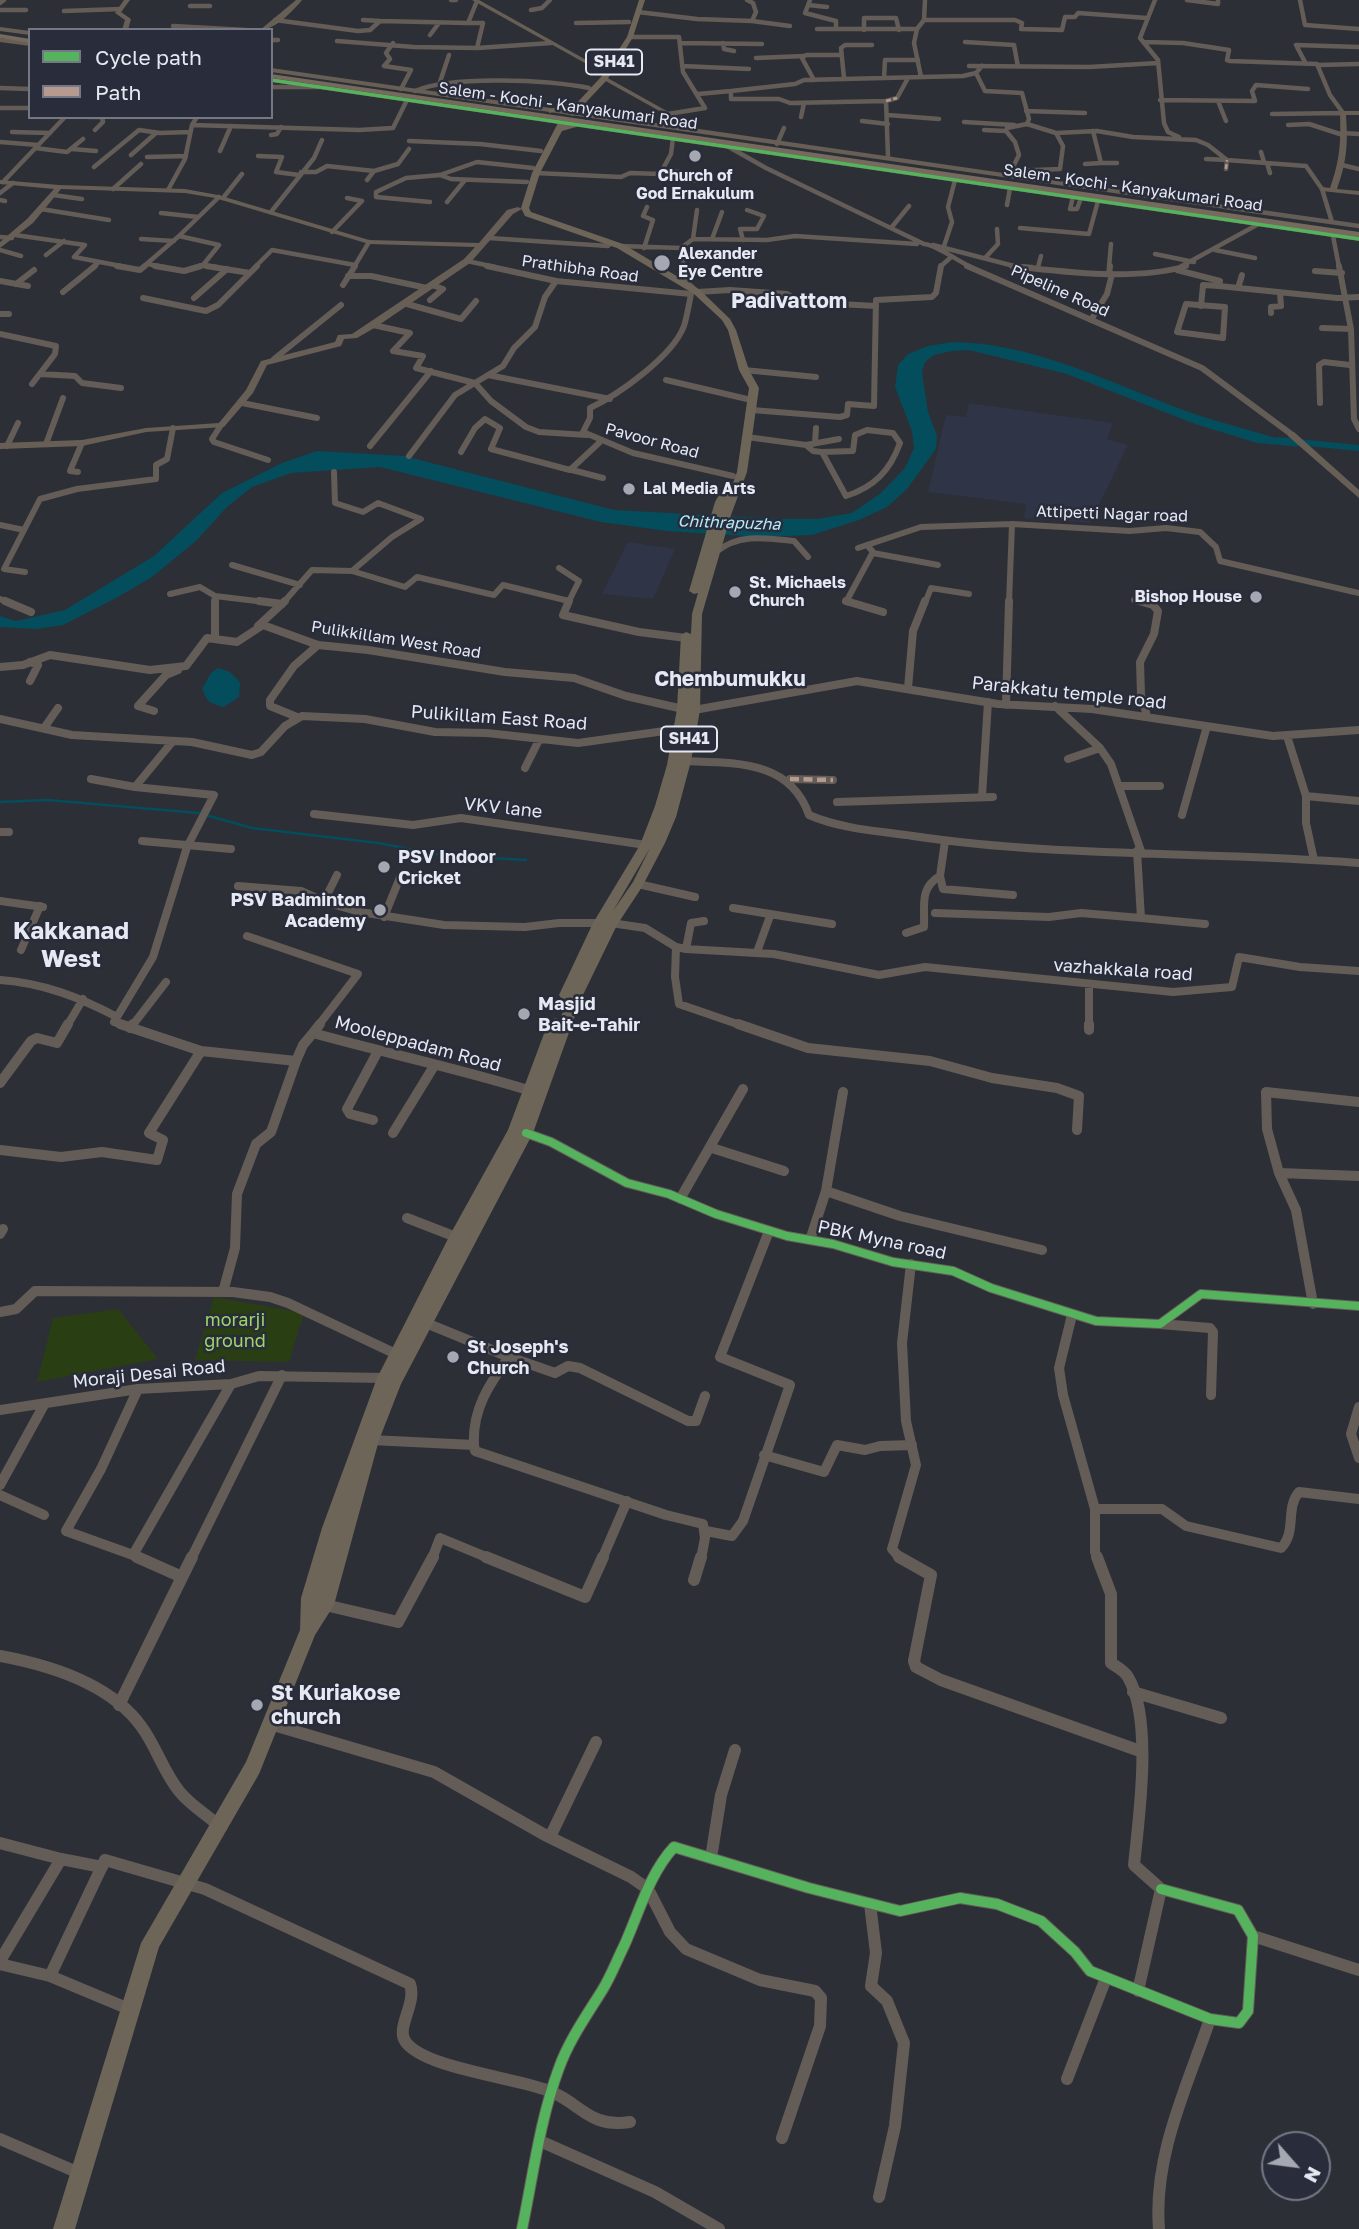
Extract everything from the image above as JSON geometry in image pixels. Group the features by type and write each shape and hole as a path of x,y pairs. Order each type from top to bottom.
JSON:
{"highway":[{"path":"2,36 28,38"},
{"name":"Salem - Kochi - Kanyakumari Road","path":"273,75 814,154 1057,184 1262,223 1359,237"},
{"name":"Salem - Kochi - Kanyakumari Road","path":"863,160 1109,200 1182,206 1359,228"}],"main road":[{"name":"SH41","path":"571,110 604,75 637,0"},
{"name":"SH41","path":"571,110 604,75 630,37 642,0"},
{"path":"552,111 571,110 581,116"},
{"name":"SH41","path":"426,1323 526,1133 574,999 605,923 638,884 670,817 688,709 697,614 721,515 742,472 752,410 754,388 744,370 726,319 694,293 613,245 528,214 525,208 532,175 541,150 559,125"},
{"name":"SH41","path":"532,175 559,125"},
{"path":"559,125 579,125"},
{"path":"532,175 518,209 527,219 613,245"},
{"path":"694,293 722,322 747,389 736,469 721,515"},
{"path":"64,2229 151,1943 253,1768 309,1630 325,1605 336,1534 385,1378 456,1237 515,1131 528,1090 579,965 605,923 646,845 680,768 680,729 688,709 688,615 715,544"},
{"path":"309,1630 310,1598 394,1382 426,1323"}],"street":[{"path":"0,3 5,0"},
{"path":"126,28 128,19 118,13 127,0"},
{"path":"186,11 195,0"},
{"path":"265,28 299,0"},
{"path":"531,10 542,8 550,0"},
{"path":"747,0 753,3 756,12 752,21"},
{"path":"921,77 914,43 917,29 924,20 925,0"},
{"path":"1155,0 1140,38 1158,63 1160,100 1168,132 1208,145 1227,160"},
{"path":"1186,0 1214,5 1218,4 1218,0"},
{"path":"1300,0 1305,25 1359,29"},
{"path":"459,31 466,23 476,1 704,134"},
{"path":"827,7 809,3 805,13 836,21 836,29"},
{"path":"190,6 210,6"},
{"path":"0,9 26,9"},
{"path":"64,11 121,9"},
{"path":"638,12 790,26"},
{"path":"924,20 1015,20 1022,23 1021,29 1062,30 1065,17 1075,17 1078,13 1147,18"},
{"path":"426,24 428,16"},
{"path":"864,30 864,18 896,18 899,30"},
{"path":"275,20 358,31 370,30 380,21"},
{"path":"363,20 426,24 483,23 477,48"},
{"path":"576,23 629,22"},
{"path":"430,35 439,23"},
{"path":"173,26 210,28"},
{"path":"817,29 917,29"},
{"path":"1291,35 1306,64"},
{"path":"2,36 28,38"},
{"path":"630,37 679,37 684,72 705,108 668,114"},
{"path":"273,40 278,40"},
{"path":"337,41 414,47 477,48 551,43"},
{"path":"965,42 1014,45 1018,67"},
{"path":"1143,42 1193,44 1229,50 1227,60 1230,61 1359,64"},
{"path":"680,43 762,44"},
{"path":"723,43 724,49 734,51"},
{"path":"393,44 386,53 390,58 384,66 411,71 401,89"},
{"path":"844,78 841,48 845,45 872,46"},
{"path":"1296,45 1359,47"},
{"path":"440,82 449,55"},
{"path":"756,58 841,55"},
{"path":"804,56 802,61 807,71 813,74 814,80"},
{"path":"884,78 885,60 918,60"},
{"path":"969,66 1158,63"},
{"path":"1318,65 1329,95 1343,113 1345,146 1342,166 1333,190"},
{"path":"682,66 748,69"},
{"path":"698,94 814,80 976,73 982,66"},
{"path":"976,73 985,91 1022,93 1029,119 1027,124"},
{"name":"Salem - Kochi - Kanyakumari Road","path":"295,78 401,89 552,111"},
{"name":"Salem - Kochi - Kanyakumari Road","path":"295,78 321,87 559,125"},
{"path":"731,91 731,99 779,99 804,103 886,101 898,98 908,78"},
{"path":"415,91 440,82 568,84 589,88"},
{"path":"1160,100 1255,101 1252,91 1256,85 1308,89"},
{"path":"273,87 321,87"},
{"path":"0,88 28,89"},
{"path":"463,108 472,99"},
{"path":"192,125 393,128 407,100"},
{"path":"886,101 888,158"},
{"path":"1218,101 1226,121"},
{"path":"484,111 483,108 493,102"},
{"path":"801,117 804,103"},
{"path":"0,108 28,108"},
{"path":"1026,111 1085,113"},
{"path":"1272,114 1359,113"},
{"path":"888,115 939,119"},
{"name":"Salem - Kochi - Kanyakumari Road","path":"581,116 777,144 863,160"},
{"path":"2,182 63,119"},
{"path":"95,130 103,122 102,119"},
{"path":"168,190 186,156 190,132 196,119"},
{"path":"862,121 888,124"},
{"path":"964,122 1027,124 1056,133 1093,131 1163,139 1180,138"},
{"path":"1288,125 1294,123 1319,126 1328,132 1359,134"},
{"path":"633,133 640,124"},
{"name":"Salem - Kochi - Kanyakumari Road","path":"579,125 727,146 863,160"},
{"path":"984,130 1006,131 1016,125"},
{"path":"220,151 231,126"},
{"path":"644,134 642,132 650,126"},
{"path":"271,135 277,134 281,127"},
{"path":"777,144 784,128"},
{"path":"94,167 139,130 156,133 190,132"},
{"path":"1006,131 1015,142 1019,155 1010,173"},
{"path":"1093,131 1101,163"},
{"path":"12,132 50,133"},
{"path":"131,155 156,133"},
{"path":"1010,173 1060,169 1063,146 1056,133"},
{"path":"662,172 671,154 673,138"},
{"path":"0,142 65,152 83,139"},
{"path":"271,212 314,158 322,140"},
{"path":"409,141 541,150"},
{"path":"727,146 924,244 933,245"},
{"path":"72,149 96,151"},
{"path":"258,156 282,157 276,172 300,174 316,172 325,166 374,171 398,164 409,149"},
{"path":"1261,152 1270,173"},
{"path":"147,158 153,155 186,156"},
{"path":"863,160 888,158 1010,173 1057,184 1359,228"},
{"path":"1206,159 1303,164 1322,189 1332,222"},
{"path":"863,160 955,180 1098,201 1109,200 1334,236 1359,237"},
{"path":"1226,169 1227,160"},
{"path":"430,202 376,197 376,192 406,178 440,174 477,162 532,175"},
{"path":"113,189 141,163"},
{"path":"1086,164 1117,163"},
{"path":"1342,166 1359,169"},
{"path":"366,180 374,171"},
{"path":"662,172 668,178 703,181"},
{"path":"440,174 465,180 532,175 621,177 630,173 680,172"},
{"path":"0,237 13,236 86,245 74,257 140,270 221,198 242,174"},
{"path":"447,202 465,180"},
{"path":"944,246 952,222 948,207 955,180"},
{"path":"236,181 249,183"},
{"path":"2,182 59,187 168,190 221,198 369,242 486,242 681,248 693,239 743,240 795,236 933,245"},
{"path":"0,193 13,183"},
{"path":"21,256 0,248 41,209 59,187"},
{"path":"1007,205 1010,188"},
{"path":"1322,189 1359,193"},
{"path":"53,195 82,199"},
{"path":"332,232 362,201 347,198"},
{"path":"1020,228 1089,234 1098,201"},
{"path":"891,228 909,206"},
{"path":"644,248 653,220 643,216 647,207"},
{"path":"41,209 109,220"},
{"path":"274,359 338,344 341,337 354,336 373,325 467,261 510,212 518,209"},
{"path":"743,240 739,230 757,229 764,216 747,210"},
{"path":"693,239 697,211"},
{"path":"712,239 722,212"},
{"path":"161,213 198,217"},
{"path":"924,244 944,246 1014,266 1111,274 1148,274 1176,269 1194,262 1262,223"},
{"path":"985,258 998,244 997,229"},
{"path":"179,236 219,245 203,265"},
{"path":"1334,236 1347,298 1350,365 1359,429"},
{"path":"141,239 174,241"},
{"path":"46,255 64,241"},
{"path":"343,285 369,242"},
{"path":"1091,320 1107,294 1111,274 1111,244"},
{"name":"Pipeline Road","path":"933,245 950,258 1202,369 1291,434 1359,495"},
{"path":"681,248 686,282 694,293"},
{"path":"143,299 206,311 218,305 272,250 355,265"},
{"path":"1215,250 1255,258"},
{"path":"1155,254 1194,262"},
{"path":"1038,268 1041,256"},
{"name":"Prathibha Road","path":"467,261 556,281 694,293 730,290 787,294 802,302 876,306 876,300 932,297 936,293 941,264 950,258"},
{"path":"63,292 99,262"},
{"path":"147,264 184,271 203,265 250,273"},
{"path":"194,298 227,269"},
{"path":"1176,269 1220,281 1219,286"},
{"path":"16,284 34,270"},
{"path":"1315,271 1342,273"},
{"path":"1238,288 1242,275"},
{"path":"348,276 371,276 443,289 430,300"},
{"path":"0,281 28,286"},
{"path":"409,456 446,403 503,366 514,348 535,327 544,297 556,281"},
{"path":"1201,306 1203,285 1279,293 1359,297"},
{"name":"Pavoor Road","path":"694,293 683,328 650,369 610,399 590,408 590,418 583,432 600,442 733,476"},
{"path":"1271,313 1270,307 1281,306 1279,293"},
{"path":"407,304 461,319 467,316 476,301"},
{"path":"1186,304 1201,306 1225,307 1223,338 1177,332 1186,304"},
{"path":"268,460 214,442 212,439 242,403 260,368 341,305"},
{"path":"752,410 840,417 847,415 848,404 874,406 876,306"},
{"path":"0,314 9,314"},
{"path":"1322,328 1359,323"},
{"path":"373,325 410,333 393,351 423,356 416,368 475,383 491,401 526,427 539,432 587,435"},
{"path":"0,334 56,346 55,354 32,384"},
{"path":"1351,343 1359,343"},
{"path":"1320,403 1319,365 1324,362 1350,365"},
{"path":"744,370 816,377"},
{"path":"370,446 431,371"},
{"path":"40,374 75,376 82,383 121,388"},
{"path":"488,375 610,399"},
{"path":"666,380 747,399"},
{"path":"46,444 63,398"},
{"path":"242,403 317,418"},
{"path":"461,452 475,428 487,420 500,427 492,449 603,478"},
{"path":"3,446 18,423"},
{"path":"3,446 82,443 136,431 221,425"},
{"path":"24,572 1,569 40,499 52,494 156,480 156,465 167,459 173,428"},
{"path":"815,443 816,428"},
{"path":"806,445 813,451 853,451 855,435 860,431 893,433 900,443 895,460 878,480 860,492 846,496 822,452"},
{"path":"747,437 806,445 839,439"},
{"path":"572,470 600,442"},
{"path":"78,472 70,471 82,443"},
{"path":"334,472 335,503 363,512 378,503 421,519 392,537 352,571"},
{"path":"859,548 921,527 1012,524 1006,705"},
{"name":"Attipetti Nagar road","path":"1012,524 1130,531 1166,528 1200,532 1216,547 1220,561 1359,593"},
{"path":"0,525 24,530"},
{"path":"715,544 754,538 794,541 808,557"},
{"path":"867,545 873,553 939,565"},
{"path":"873,553 846,602 883,612"},
{"path":"232,565 300,584"},
{"path":"559,568 579,581 563,615 627,627 654,636 686,638"},
{"path":"155,711 138,706 166,675 186,666 206,639 215,637 237,642 282,604 312,570 352,571 405,587 417,577 494,595 503,585 569,601"},
{"path":"170,594 197,586 209,588 215,596 215,637"},
{"path":"908,688 913,631 931,588 969,594"},
{"path":"215,596 282,604"},
{"path":"0,599 31,612"},
{"path":"1134,600 1153,605 1158,611 1154,634 1140,662 1141,695 1147,716"},
{"name":"Pulikkillam West Road","path":"258,626 266,626 318,645 368,650 505,672 574,678 626,696 688,709"},
{"path":"297,717 270,706 270,700 294,666 318,645"},
{"path":"0,667 30,662 50,655 150,670 186,666"},
{"path":"30,662 38,665 30,681"},
{"name":"Parakkatu temple road","path":"688,709 857,681 1006,705 1055,706 1147,716 1287,736 1359,730"},
{"path":"982,796 988,702"},
{"path":"1055,706 1100,748 1121,786 1139,851 1141,918"},
{"path":"44,728 58,708"},
{"path":"0,719 88,737 192,742 254,755 261,752 297,717"},
{"name":"Pulikillam East Road","path":"297,717 365,719 435,732 487,733 583,743 680,729"},
{"path":"1182,815 1207,726"},
{"path":"1287,736 1306,796 1306,823 1314,860"},
{"path":"524,768 539,740"},
{"path":"135,787 173,741"},
{"path":"1068,759 1100,748"},
{"path":"680,768 769,771 790,779 833,780"},
{"path":"91,779 135,787 214,795 187,847 153,957 114,1022 201,1051 296,1061"},
{"path":"790,779 806,801 809,815 825,822 945,841 1020,848 1139,851 1359,863"},
{"path":"1121,786 1143,783 1160,786"},
{"path":"1306,796 1359,801"},
{"path":"837,802 993,797"},
{"name":"VKV lane","path":"314,814 413,825 461,818 646,845"},
{"path":"142,841 231,849"},
{"path":"945,841 940,876 943,888 1013,895"},
{"path":"324,901 337,875"},
{"path":"384,917 401,875"},
{"path":"906,933 924,926 924,890 930,881 940,876"},
{"path":"638,884 695,897"},
{"path":"238,886 301,891 324,901 384,917 469,926 525,927 559,923 605,923 645,928 676,947 674,977 680,1004 808,1048 930,1061 992,1078 1057,1088 1079,1096 1077,1130"},
{"path":"0,901 42,906 21,950"},
{"path":"733,908 832,924"},
{"path":"935,913 1049,917 1081,913 1205,924"},
{"path":"758,952 770,916"},
{"path":"686,949 691,923 704,921"},
{"path":"247,936 358,974 313,1033"},
{"name":"vazhakkala road","path":"676,947 758,952 879,975 925,967 1173,992 1232,987 1238,957 1300,967 1359,971"},
{"path":"0,980 42,985 83,999 117,1017"},
{"path":"130,1028 166,982"},
{"path":"1088,984 1089,1030"},
{"path":"0,1083 31,1041 37,1038 57,1044 83,999"},
{"name":"Mooleppadam Road","path":"223,1292 235,1248 237,1194 256,1144 271,1132 296,1061 303,1045 313,1033 434,1066 477,1074 528,1090"},
{"path":"0,1150 61,1157 102,1152 157,1160 163,1140 149,1133 201,1051"},
{"path":"373,1120 350,1114 347,1109 379,1051"},
{"path":"393,1133 400,1116 412,1103 434,1066"},
{"path":"680,1199 712,1148 743,1088"},
{"path":"810,1240 826,1191 843,1092"},
{"path":"1313,1304 1296,1210 1279,1173 1267,1129 1266,1093 1359,1102"},
{"name":"PBK Myna road","path":"526,1133 551,1142 627,1183 769,1231 953,1271 991,1288 1096,1321 1210,1328 1213,1332 1212,1395"},
{"path":"712,1148 784,1171"},
{"path":"1279,1173 1359,1176"},
{"path":"826,1191 900,1216 1042,1250"},
{"path":"407,1218 456,1237"},
{"path":"706,1531 732,1536 743,1521 790,1385 720,1357 769,1231"},
{"path":"911,1264 902,1343 906,1421 916,1465 892,1549 899,1558 925,1567 931,1575 914,1661 916,1667 941,1680 1140,1751"},
{"path":"0,1312 16,1309 35,1291 223,1292 279,1300 314,1313 340,1329 396,1354"},
{"path":"1160,1324 1201,1294 1359,1306"},
{"path":"522,2229 559,2067 584,2015 604,1988 641,1910 648,1889 665,1857 674,1847 900,1911 927,1908 960,1898 997,1904 1041,1921 1075,1952 1090,1971 1105,1978 1210,2019 1239,2023 1248,2011 1253,1936 1238,1910 1161,1889 1134,1865 1139,1820 1140,1713 1127,1675 1111,1663 1111,1594 1094,1552 1096,1509 1063,1395 1059,1368 1072,1315"},
{"path":"426,1323 555,1374 568,1366 580,1368 688,1421 696,1421 705,1396"},
{"path":"509,1357 478,1406 472,1427 475,1451 703,1524 706,1531 694,1580"},
{"path":"119,1705 282,1375"},
{"name":"Moraji Desai Road","path":"0,1410 138,1389 231,1384 282,1375 385,1378"},
{"path":"133,1555 231,1384"},
{"path":"138,1389 101,1469 66,1531 133,1555 182,1577"},
{"path":"0,1485 46,1403"},
{"path":"1359,1408 1351,1434 1359,1458"},
{"path":"371,1440 474,1445"},
{"path":"764,1455 824,1472 838,1444 865,1450 880,1446 912,1445"},
{"path":"1096,1509 1162,1509 1186,1526 1281,1548 1289,1539 1293,1499 1299,1493 1359,1499"},
{"path":"0,1495 44,1516"},
{"path":"325,1605 398,1622 429,1566 440,1538 585,1597 627,1501"},
{"path":"4,1657 68,1676 132,1715 146,1732 181,1793 219,1826"},
{"path":"1133,1692 1220,1718"},
{"path":"270,1724 434,1772 550,1837 631,1877 648,1889 670,1932 686,1950 760,1980 815,1991 821,1998 820,2026 782,2138"},
{"path":"550,1837 596,1742"},
{"path":"712,1858 721,1795 735,1750"},
{"path":"0,1843 102,1867"},
{"path":"61,1859 0,1963 50,1976 129,2009"},
{"path":"50,1976 105,1860 205,1889 410,1984 414,1991 413,2001 403,2027 404,2039 413,2049 444,2063 553,2092 564,2101 616,2126 630,2122"},
{"path":"1138,1991 1161,1889"},
{"path":"870,1904 876,1952 871,1986 887,2001 904,2043 895,2126 879,2197"},
{"path":"1253,1936 1359,1970"},
{"path":"1067,2079 1105,1978"},
{"path":"1159,2229 1157,2204 1164,2152 1210,2019"},
{"path":"0,2139 79,2173"},
{"path":"540,2141 655,2192 719,2229"}],"shaded area":[{"path":"969,403 1113,423 1107,439 1128,445 1090,523 1024,518 1026,504 928,492 946,415 966,417"},
{"path":"628,542 675,549 653,599 602,594"}],"green space":[{"name":"morarji ground","path":"214,1297 304,1313 289,1362 195,1360"},
{"path":"118,1309 158,1359 37,1382 53,1318"}],"water":[{"path":"952,342 1013,349 1042,357 1215,421 1304,447 1257,443 1195,424 1067,374 969,350 952,351 934,355 925,362 922,372 928,412 937,436 936,449 907,489 887,507 859,520 812,535 762,537 667,531 601,522 380,467 291,473 252,487 227,507 196,541 152,577 116,598 63,625 36,629 0,627 0,616 16,621 65,610 154,556 222,493 282,463 317,451 404,456 614,510 780,519 817,519 852,513 881,493 905,468 914,448 912,431 895,387 898,365 908,354 928,346"},
{"path":"218,668 230,672 240,682 239,697 224,707 209,701 202,689 211,673"}],"waterway":[{"name":"Chithrapuzha","path":"1278,440 1359,448"},
{"path":"0,802 48,800 198,813 252,828 378,843 440,855 526,860"}],"marked path":[{"path":"886,101 897,98"},
{"path":"1226,169 1227,160"},
{"path":"790,779 833,780"}],"cycle path":[{"path":"273,80 1359,239"},
{"path":"526,1133 551,1142 627,1183 669,1194 716,1214 787,1236 833,1244 893,1262 953,1271 991,1288 1096,1321 1160,1324 1201,1294 1359,1306"},
{"path":"522,2229 540,2141 559,2068 585,2015 604,1988 641,1910 648,1889 665,1857 674,1847 809,1888 900,1911 960,1898 997,1904 1041,1921 1075,1952 1090,1971 1210,2019 1239,2023 1248,2011 1253,1936 1238,1910 1161,1889"}],"place":[{"name":"Church of God Ernakulum","path":"695,156"},
{"name":"Alexander Eye Centre","path":"662,263"},
{"name":"Lal Media Arts","path":"629,489"},
{"name":"St. Michaels Church","path":"735,592"},
{"name":"Bishop House","path":"1256,597"},
{"name":"PSV Indoor Cricket","path":"384,867"},
{"name":"PSV Badminton Academy","path":"380,910"},
{"name":"Masjid Bait-e-Tahir","path":"524,1014"},
{"name":"St Joseph's Church","path":"453,1357"},
{"name":"St Kuriakose church","path":"257,1705"}],"district":[{"name":"Padivattom","path":"789,301"},
{"name":"Chembumukku","path":"730,679"},
{"name":"Kakkanad West","path":"71,945"}]}
